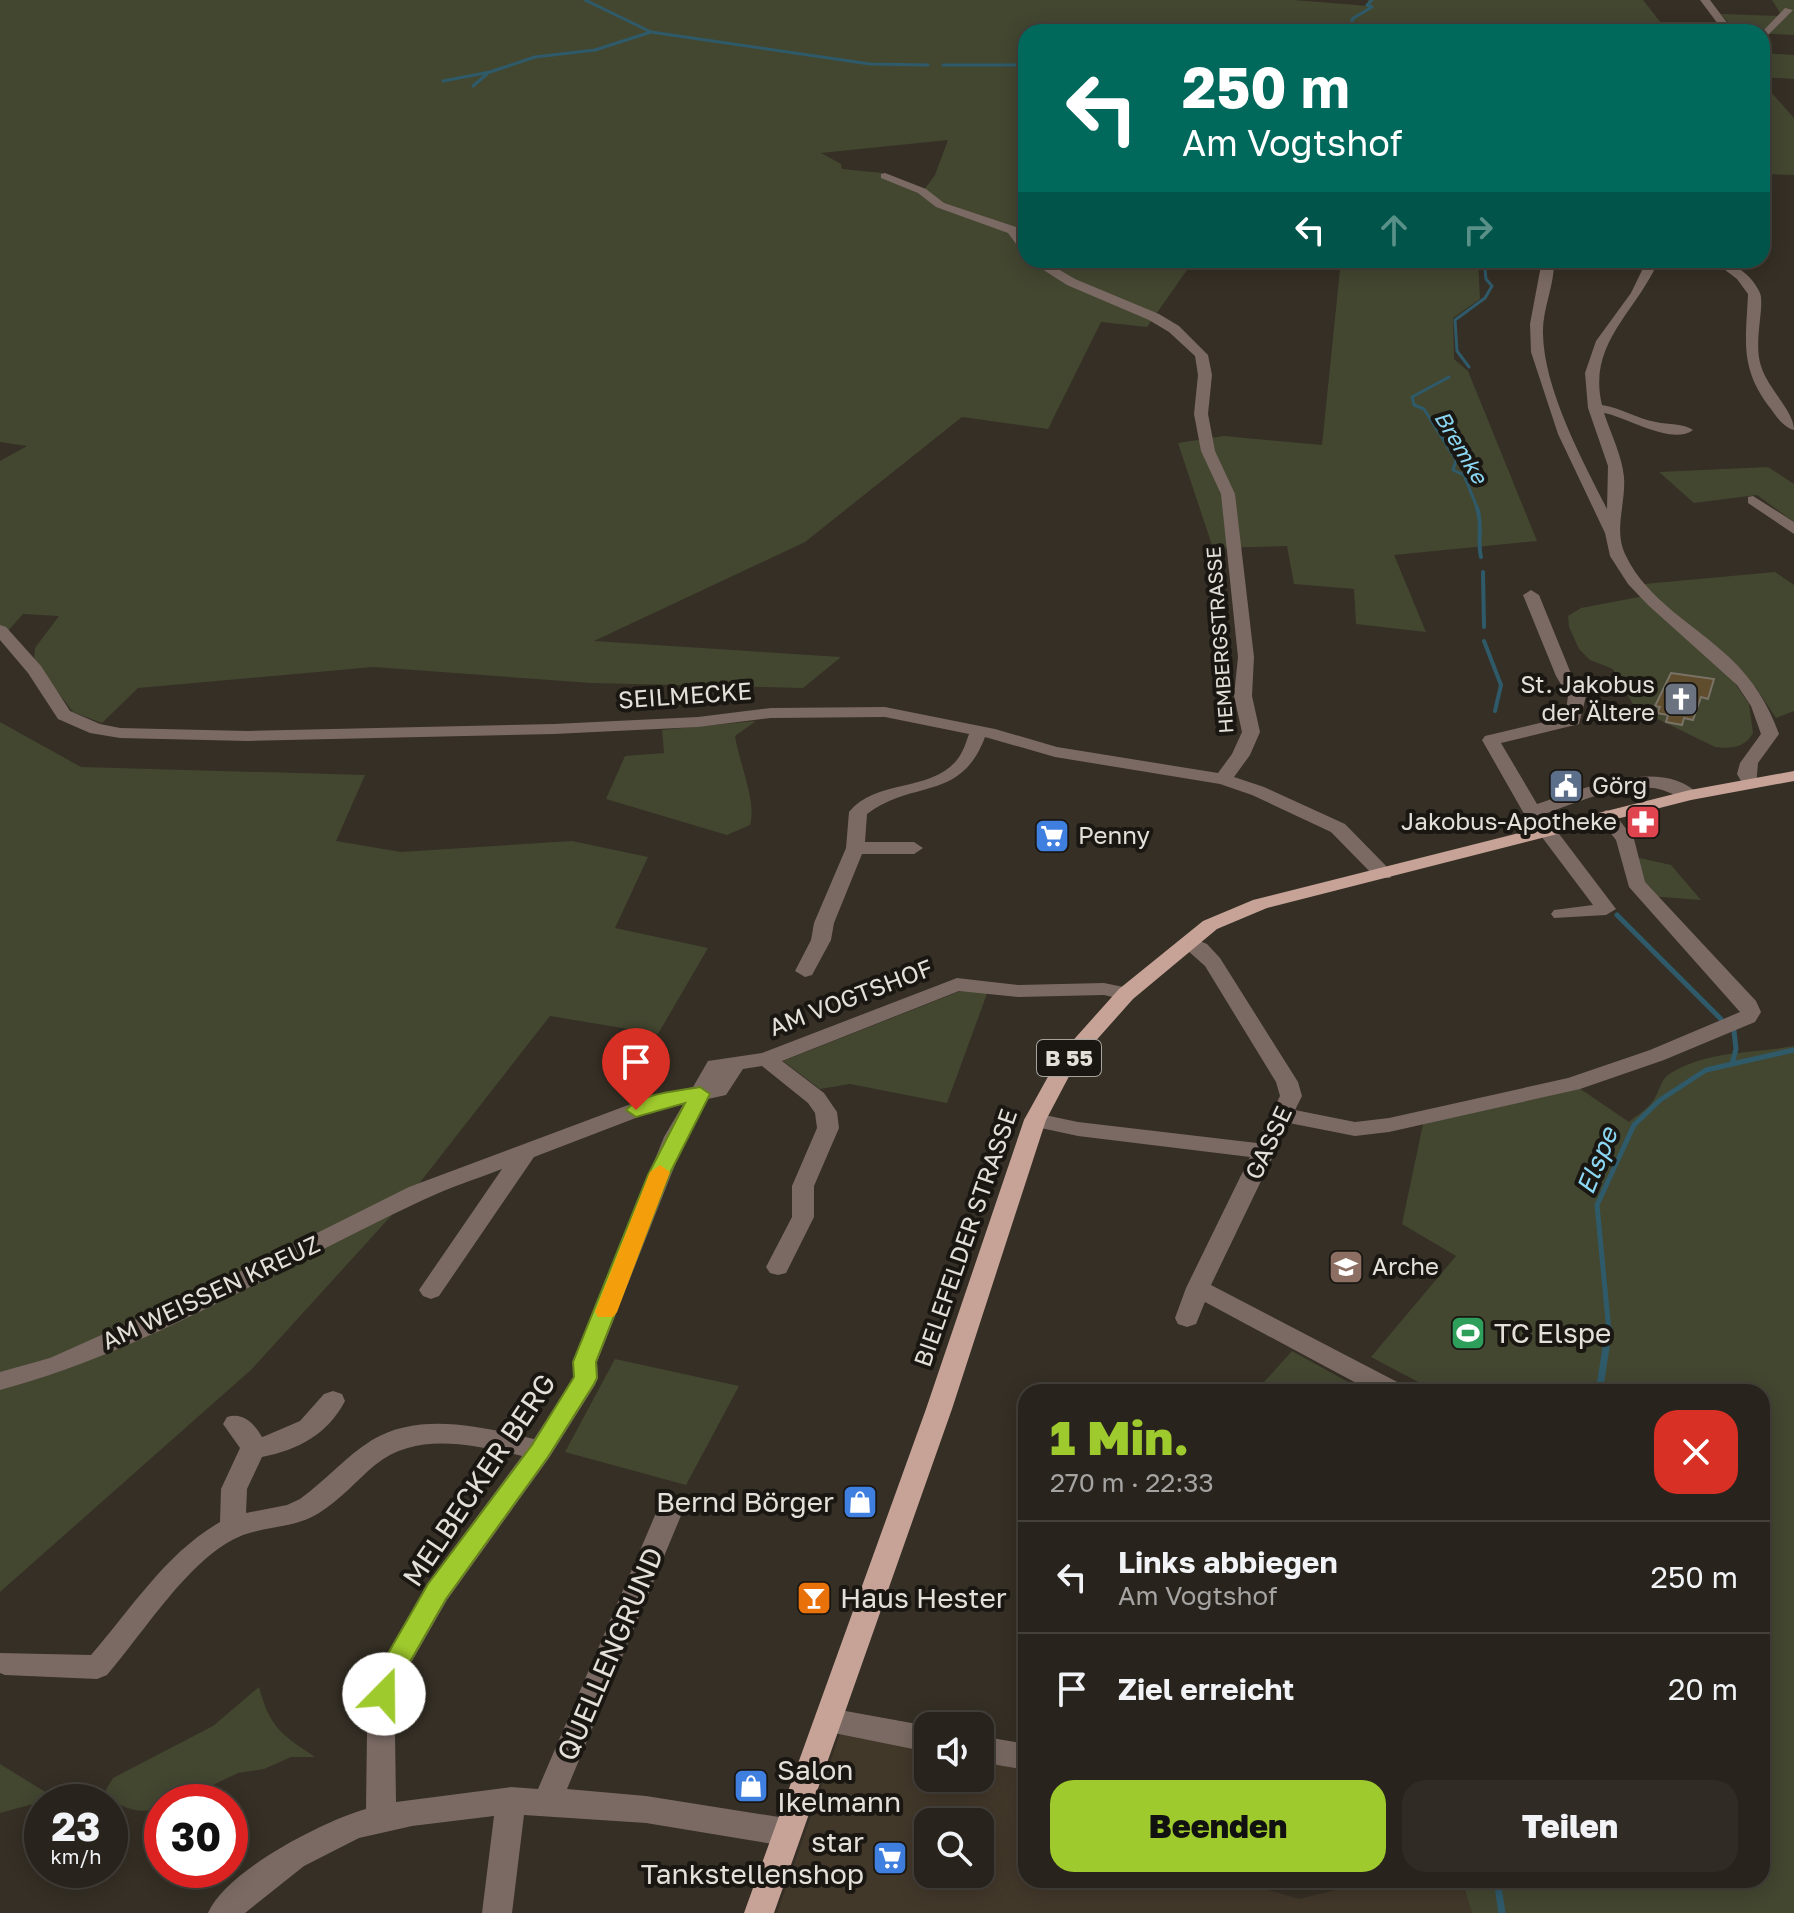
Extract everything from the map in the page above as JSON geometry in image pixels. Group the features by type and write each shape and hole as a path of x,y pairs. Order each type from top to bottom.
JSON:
{"main road":[{"name":"BIELEFELDER STRASSE","path":"759,1913 785,1832 829,1721 939,1409 1035,1120 1067,1060 1126,994 1188,942 1227,916 1260,904 1690,795 1794,776"}],"street":[{"path":"1705,0 1723,24"},
{"path":"1770,29 1788,10"},
{"path":"885,176 922,191 940,205 1012,230 1018,238"},
{"name":"HEMBERGSTRASSE","path":"1047,268 1071,282 1154,317 1174,329 1201,355 1205,375 1201,414 1208,451 1228,494 1246,657 1243,696 1251,732 1241,755 1223,779"},
{"path":"1547,268 1536,333 1544,376 1598,509 1613,533"},
{"path":"1649,268 1637,293 1598,350 1592,370 1595,408 1616,469 1618,488 1613,533 1616,552 1632,580 1728,667 1765,716 1770,734 1749,763 1746,774 1750,782"},
{"path":"1730,268 1741,276 1754,294 1749,341 1751,356 1770,401 1794,426"},
{"path":"1595,408 1616,411 1651,426 1686,430"},
{"path":"1753,500 1794,529"},
{"path":"1531,595 1564,676 1577,696 1573,720 1491,740 1506,772 1532,812 1606,909 1561,914"},
{"name":"SEILMECKE","path":"0,630 35,670 64,715 96,729 120,733 248,736 554,729 698,722 771,713 885,712 979,731 1055,752 1223,779 1258,791 1338,828 1383,874"},
{"path":"805,971 821,940 824,923 855,848 856,819 866,805 897,789 947,776 964,764 979,731"},
{"path":"1532,812 1645,781 1672,784 1690,795"},
{"path":"1283,1115 1355,1129 1424,1117 1572,1084 1711,1035 1751,1012 1636,883 1625,839 1606,816"},
{"path":"855,848 914,848"},
{"name":"GASSE","path":"1187,1318 1198,1288 1291,1096 1287,1082 1213,962 1200,948 1188,942"},
{"name":"AM VOGTSHOF","path":"417,1193 663,1100 718,1090 738,1061 766,1059 957,984 1018,991 1104,989 1126,994"},
{"path":"766,1059 816,1098 826,1112 828,1128 803,1186 803,1217 778,1267"},
{"name":"MELBECKER BERG","path":"381,1819 381,1733 384,1694 391,1672 437,1592 540,1451 586,1378 585,1362 659,1175 700,1094"},
{"path":"1035,1120 1122,1135 1265,1151"},
{"path":"431,1290 528,1149"},
{"name":"AM WEISSEN KREUZ","path":"0,1381 56,1366 221,1291 417,1193"},
{"path":"1198,1288 1379,1384"},
{"path":"253,1448 294,1440 327,1411 333,1401"},
{"path":"233,1528 234,1489 253,1448 249,1437 236,1424"},
{"path":"5,1663 97,1667 152,1600 194,1558 233,1528 281,1518 308,1506 362,1462 403,1437 481,1436 540,1451"},
{"name":"QUELLENGRUND","path":"547,1802 672,1506"},
{"path":"829,1721 914,1736"},
{"path":"994,1751 1018,1756"},
{"path":"497,1913 511,1800"},
{"path":"223,1913 255,1883 299,1851 343,1830 445,1806 511,1800 547,1802 670,1814 785,1832"}],"shaded area":[{"path":"841,1731 914,1744 914,1792 994,1792 994,1756 1018,1761 1018,1888 1261,1888 1299,1899 1344,1888 1464,1888 1472,1913 777,1913"}],"green space":[{"path":"0,0 1294,0 1368,6 1368,0 1643,0 1662,24 1018,24 1018,268 1188,268 1147,327 1101,322 1048,429 962,417 805,542 594,641 841,657 803,688 591,683 373,667 138,688 102,723 73,712 34,661 35,648 59,616 23,614 7,632 0,628 0,461 27,446 0,442","holes":["948,140 935,175 924,190 882,173 842,169 841,164 821,153"]},
{"path":"1772,0 1794,0 1794,35 1770,34 1770,24 1729,24 1721,14 1782,16"},
{"path":"1770,54 1794,55 1794,79 1770,78"},
{"path":"1770,92 1794,118 1794,175 1770,174"},
{"path":"1340,268 1478,268 1480,299 1453,318 1454,359 1468,371 1537,541 1394,555 1426,632 1356,624 1354,589 1294,584 1287,546 1213,548 1178,443 1224,436 1322,445"},
{"path":"1768,467 1794,484 1794,522 1757,495 1694,503 1659,472"},
{"path":"1775,572 1794,585 1794,711 1776,718 1756,688 1647,591 1644,584"},
{"path":"1644,596 1728,673 1749,704 1753,733 1746,742 1732,747 1715,747 1635,708 1613,669 1590,660 1579,649 1569,627 1568,616 1581,608"},
{"path":"756,721 735,736 751,805 750,825 727,835 606,799 625,756 664,753 662,730"},
{"path":"0,722 81,767 365,775 336,841 401,852 572,841 648,857 615,928 708,948 658,1034 550,1016 411,1194 252,1369 0,1592"},
{"path":"1635,857 1671,865 1701,900 1649,896"},
{"path":"968,988 988,991 947,1103 850,1084 820,1089 783,1061"},
{"path":"1794,1046 1794,1913 1472,1913 1464,1888 1770,1888 1770,1384 1422,1384 1371,1357 1456,1256 1402,1224 1423,1124 1576,1086 1629,1122 1651,1104 1668,1075 1697,1061"},
{"path":"1292,1351 1352,1384 1262,1384"},
{"path":"615,1359 739,1386 686,1485 565,1452"},
{"path":"259,1687 278,1729 315,1757 291,1757 264,1769 238,1773 215,1784 144,1784 144,1811 128,1808 128,1784 109,1784 113,1778 213,1726"},
{"path":"0,1764 32,1784 24,1784 24,1806 0,1813"}],"building":[{"name":"St. Jakobus der Ältere","path":"1671,673 1714,679 1708,699 1701,697 1693,720 1684,718 1682,725 1666,722 1668,715 1657,713 1660,707 1655,706"}],"waterway":[{"path":"585,0 651,32"},
{"name":"Bremke","path":"1352,24 1352,19 1372,7 1367,5 1372,0"},
{"path":"443,81 490,72 535,57 595,50 651,32"},
{"path":"651,32 870,64 928,65"},
{"path":"943,65 1018,65"},
{"path":"473,86 487,74"},
{"name":"Bremke","path":"1469,367 1457,351 1455,320 1485,298 1492,286 1486,279 1485,268"},
{"name":"Bremke","path":"1449,377 1412,397 1414,405 1424,409 1456,460 1453,470 1464,475 1478,510"},
{"name":"Bremke","path":"1477,508 1481,557"},
{"name":"Bremke","path":"1483,572 1484,627"},
{"name":"Bremke","path":"1484,641 1501,685 1495,711"},
{"name":"Bremke","path":"1617,915 1721,1019"},
{"name":"Bremke","path":"1732,1064 1736,1049 1734,1031"},
{"name":"Elspe","path":"1609,1330 1597,1205 1634,1125 1660,1100 1706,1070 1794,1050"},
{"name":"Elspe","path":"1600,1384 1609,1330"},
{"name":"Elspe","path":"1498,1888 1502,1913"}],"slow traffic":[{"path":"606,1312 660,1172"}],"place":[{"name":"St. Jakobus der Ältere","path":"1681,699"},
{"name":"Görg","path":"1566,786"},
{"name":"Jakobus-Apotheke","path":"1643,822"},
{"name":"Penny","path":"1052,836"},
{"name":"Arche","path":"1346,1267"},
{"name":"TC Elspe","path":"1468,1333"},
{"name":"Bernd Börger","path":"860,1502"},
{"name":"Haus Hester","path":"814,1598"},
{"name":"Salon Ikelmann","path":"751,1786"},
{"name":"star Tankstellenshop","path":"890,1858"}],"route":[{"path":"384,1694 391,1672 437,1592 540,1451 586,1378 585,1362 659,1175 675,1137 700,1094 663,1100 636,1110"}]}
